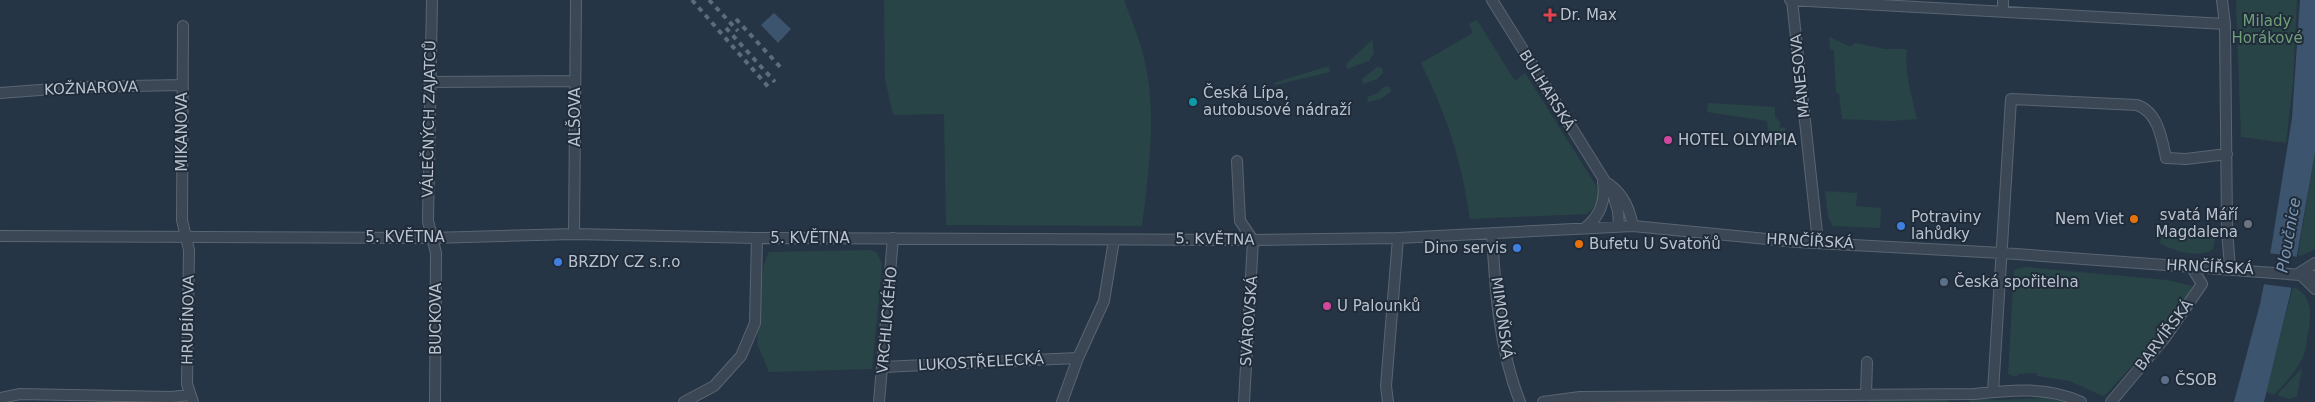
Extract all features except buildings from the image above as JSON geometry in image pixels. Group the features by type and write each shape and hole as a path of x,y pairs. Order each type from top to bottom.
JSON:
{"street":[{"name":"VÁLEČNÝCH ZAJATCŮ","path":"431,238 428,221 432,0"},
{"name":"ALŠOVA","path":"574,234 576,0"},
{"name":"BULHARSKÁ","path":"1492,0 1603,179 1616,203 1619,226"},
{"path":"1791,0 2225,24"},
{"name":"MÁNESOVA","path":"1791,0 1818,242"},
{"path":"2003,12 2004,0"},
{"path":"2222,0 2225,24 2227,229 2230,268"},
{"name":"MIKANOVA","path":"183,26 182,220 186,237"},
{"path":"430,82 575,81"},
{"name":"KOŽNAROVA","path":"0,93 79,87 182,85"},
{"path":"1993,392 2011,99 2137,105 2142,107 2155,121 2166,158 2186,159 2227,154"},
{"path":"1237,161 1240,221 1253,240"},
{"path":"1585,228 1595,219 1601,208 1604,194 1603,179"},
{"name":"BULHARSKÁ","path":"1603,179 1617,190 1624,199 1630,211 1632,226"},
{"name":"HRNČÍŘSKÁ","path":"1619,226 1818,242 2264,270 2315,276"},
{"name":"5. KVĚTNA","path":"0,236 431,238 574,234 757,238 1253,240 1398,238 1619,226"},
{"name":"MIMOŇSKÁ","path":"1492,233 1501,328 1514,388 1520,402"},
{"name":"HRUBÍNOVA","path":"186,237 189,250 187,384 191,398"},
{"name":"BUCKOVA","path":"431,238 436,253 435,402"},
{"path":"684,402 714,386 741,356 755,323 757,238"},
{"name":"VRCHLICKÉHO","path":"879,402 893,238"},
{"path":"1388,402 1386,386 1398,238"},
{"path":"1062,402 1078,358 1104,301 1114,240"},
{"name":"SVÁROVSKÁ","path":"1244,402 1253,240"},
{"path":"2315,263 2299,273 2315,289"},
{"name":"BARVÍŘSKÁ","path":"2111,402 2164,339 2202,284 2191,266"},
{"name":"LUKOSTŘELECKÁ","path":"883,367 1012,359 1078,358"},
{"path":"1866,395 1867,362"},
{"path":"1543,402 1580,397 2054,392 2081,402"},
{"path":"0,398 20,394 191,398"}],"green space":[{"path":"884,0 1124,0 1143,54 1150,92 1150,150 1142,226 946,225 944,114 893,115 885,79"},
{"name":"Milady Horákové","path":"2236,0 2297,0 2293,81 2286,143 2241,137"},
{"path":"1477,20 1515,81 1525,73 1597,187 1597,202 1587,214 1470,219 1458,158 1439,102 1421,63 1473,33 1469,24"},
{"path":"1829,37 1851,47 1855,43 1885,49 1907,49 1908,75 1917,119 1891,121 1842,119 1839,93 1836,93 1834,50 1830,49"},
{"path":"1372,40 1374,53 1369,61 1347,69 1346,64"},
{"path":"1329,66 1330,72 1276,85 1273,83"},
{"path":"1377,67 1382,68 1383,73 1377,79 1363,84 1362,79"},
{"path":"1385,86 1390,87 1391,92 1380,99 1368,102 1367,97 1378,93"},
{"path":"1708,103 1775,107 1775,117 1780,122 1780,128 1785,127 1787,140 1797,139 1797,144 1771,146 1767,121 1707,112"},
{"path":"2315,151 2315,249 2301,256 2298,255"},
{"path":"1825,191 1857,193 1856,206 1881,208 1880,228 1833,226 1828,217"},
{"path":"2163,231 2216,232 2213,249 2194,254 2172,249 2160,243"},
{"path":"871,250 877,253 882,264 872,369 769,372 757,343 763,267 769,252"},
{"path":"2025,267 2167,280 2192,286 2188,295 2144,353 2103,396 2070,381 2037,376 2036,373 2018,374 2017,377 2008,374 2014,270"},
{"path":"2293,287 2305,296 2308,302 2310,323 2304,355 2290,377 2274,395 2266,392"},
{"path":"2302,368 2297,396 2290,399 2277,395"},
{"path":"1875,398 1944,399 1950,402 1866,402"},
{"path":"1969,398 1997,400 2048,398 2064,402 1969,402"}],"water":[{"name":"Ploučnice","path":"2300,0 2315,0 2315,152 2290,295 2264,402 2234,402 2260,304 2271,249 2292,118"},
{"path":"774,13 791,29 778,43 761,25"}],"pier":[{"path":"2268,253 2299,257 2294,288 2262,284"}],"railway":[{"path":"692,0 771,90"},
{"path":"709,0 738,31"},
{"path":"736,19 783,70"},
{"path":"726,28 775,82"}],"place":[{"name":"Dr. Max","path":"1550,15"},
{"name":"Česká Lípa, autobusové nádraží","path":"1193,102"},
{"name":"HOTEL OLYMPIA","path":"1668,140"},
{"name":"Nem Viet","path":"2134,219"},
{"name":"svatá Máří Magdalena","path":"2248,224"},
{"name":"Potraviny lahůdky","path":"1901,226"},
{"name":"Bufetu U Svatoňů","path":"1579,244"},
{"name":"Dino servis","path":"1517,248"},
{"name":"BRZDY CZ s.r.o","path":"558,262"},
{"name":"Česká spořitelna","path":"1944,282"},
{"name":"U Palounků","path":"1327,306"},
{"name":"ČSOB","path":"2165,380"}]}
